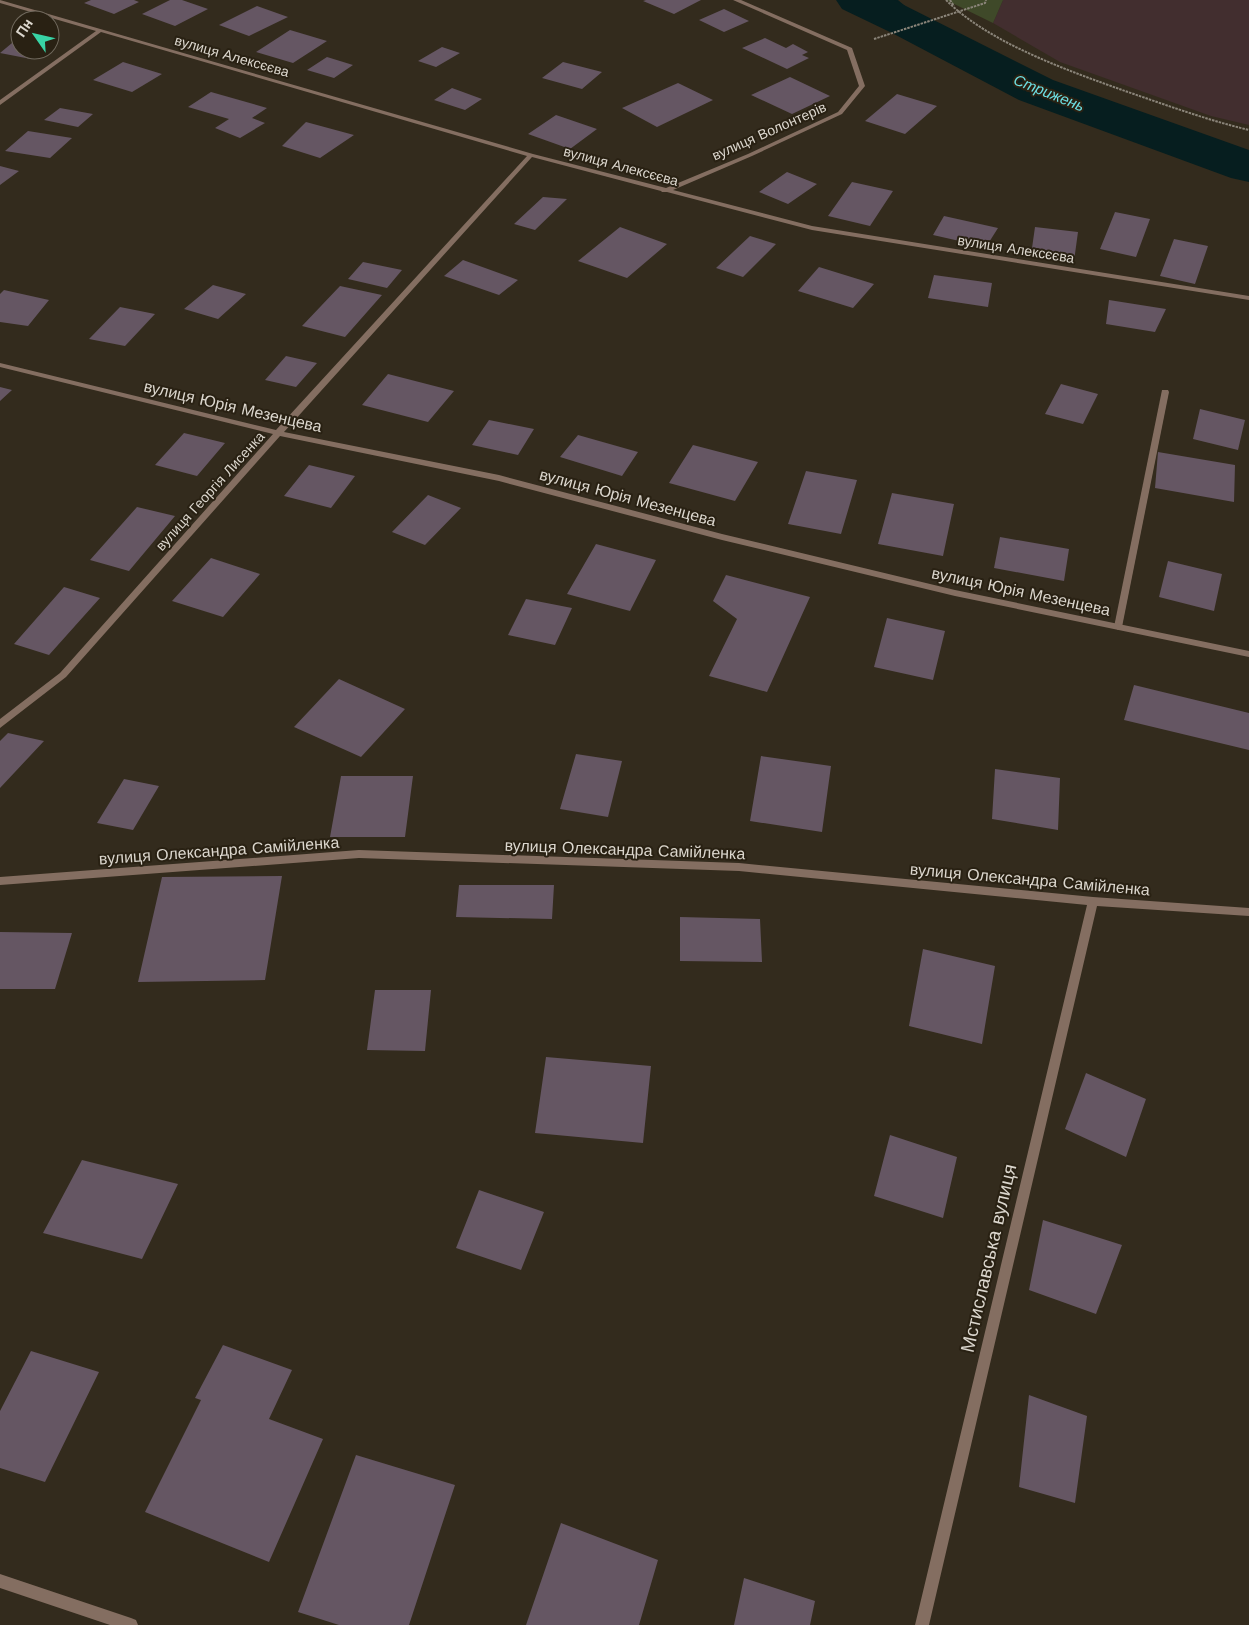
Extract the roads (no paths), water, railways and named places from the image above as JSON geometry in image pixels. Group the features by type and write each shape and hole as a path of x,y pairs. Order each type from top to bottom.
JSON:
{"street":[{"name":"вулиця Волонтерів","path":"664,191 750,155 840,113 862,86 850,49 736,0"},
{"name":"вулиця Алексєєва","path":"0,2 531,155 812,228 1249,298"},
{"path":"0,103 99,31"},
{"name":"вулиця Георгія Лисенка","path":"0,724 63,675 278,433 531,155"},
{"name":"вулиця Юрія Мезенцева","path":"0,364 278,433 499,478 722,538 955,593 1249,654"},
{"path":"1118,627 1165,392"},
{"name":"вулиця Олександра Самійленка","path":"0,882 359,854 739,867 1093,900 1249,912"},
{"name":"Мстиславська вулиця","path":"922,1625 1093,900"},
{"path":"0,1581 131,1625"}],"water":[{"path":"843,0 898,0 924,22 872,13"}],"waterway":[{"name":"Стрижень","path":"858,0 908,23 1036,90 1249,167"}]}
